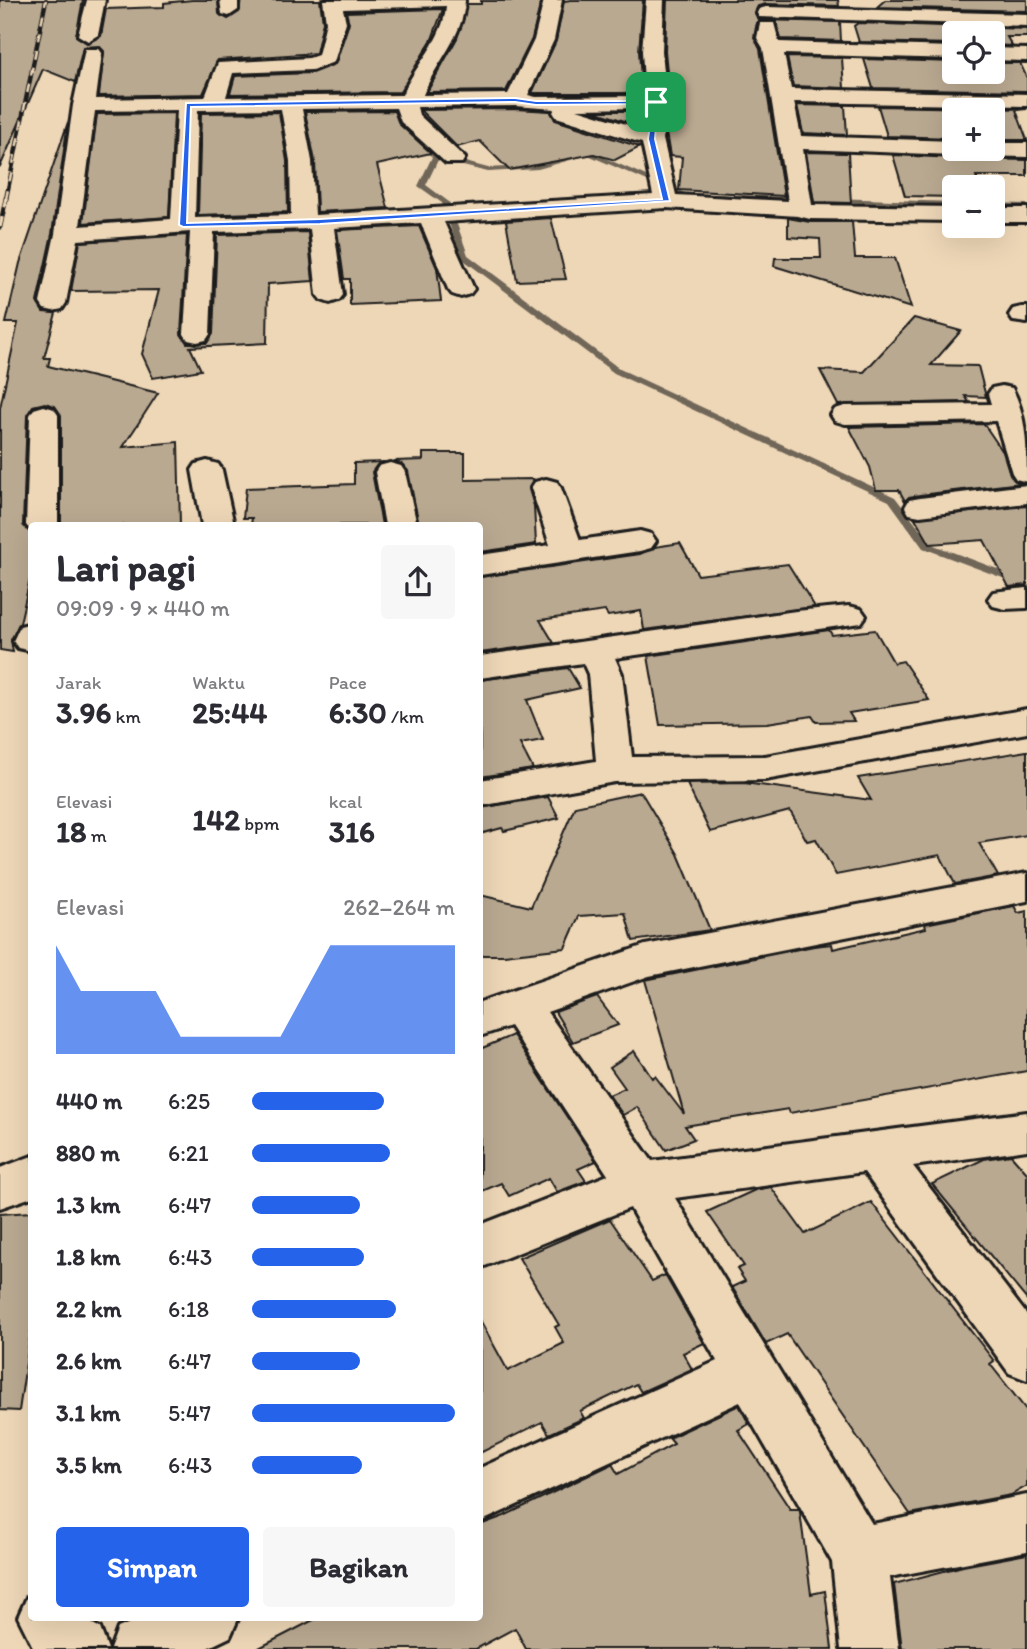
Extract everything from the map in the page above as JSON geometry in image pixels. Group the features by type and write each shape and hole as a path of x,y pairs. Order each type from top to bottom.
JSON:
{"street":[{"path":"53,303 67,234 96,0"},
{"path":"526,102 547,33 553,0"},
{"path":"655,0 652,46 656,102 652,139 664,191"},
{"path":"801,209 783,95 773,48 767,38 765,6 954,9 1027,20"},
{"path":"213,105 225,67 324,60 334,11 453,11 420,77 397,103"},
{"path":"773,48 942,53"},
{"path":"1005,54 1027,55"},
{"path":"783,95 1027,100"},
{"path":"526,102 652,139"},
{"path":"84,105 656,102"},
{"path":"397,103 454,158"},
{"path":"291,104 312,221 330,295"},
{"path":"188,105 197,334"},
{"path":"791,142 942,148"},
{"path":"1005,150 1027,150"},
{"path":"67,234 442,213 664,191 810,212 942,214"},
{"path":"442,213 461,289"},
{"path":"1005,215 1027,215"},
{"path":"845,415 1004,403 1027,473"},
{"path":"42,522 44,415"},
{"path":"207,470 217,522"},
{"path":"390,472 400,522"},
{"path":"545,488 568,551"},
{"path":"920,507 1027,494"},
{"path":"483,565 640,541"},
{"path":"483,667 796,621 849,616"},
{"path":"594,649 605,674 615,770"},
{"path":"483,792 615,770 765,768 1027,721"},
{"path":"870,1649 859,1555 752,1371 640,1183 499,1012 645,961 1027,887"},
{"path":"483,1246 640,1183 1027,1130"},
{"path":"876,1152 1027,1356"},
{"path":"0,1188 28,1178"},
{"path":"483,1494 752,1371"},
{"path":"859,1555 1027,1523"},
{"path":"50,1621 61,1638 79,1649"},
{"path":"139,1649 201,1621"}],"building":[{"path":"0,0 83,0 76,36 87,43 101,36 106,9 164,7 164,3 192,0 218,0 219,14 228,19 239,12 241,0 320,0 323,22 316,53 218,60 203,94 99,96 104,51 99,46 83,47 75,82 43,69 0,167"},
{"path":"643,0 639,51 642,93 532,93 556,41 564,1"},
{"path":"667,0 838,0 839,6 766,4 758,6 755,12 759,20 840,22 841,41 781,39 776,21 757,22 754,37 760,49 784,196 679,190 682,157 670,156 666,133 670,102 665,51"},
{"path":"885,0 1027,0 1027,11 877,7"},
{"path":"481,1 541,1 532,39 506,91 427,92 457,38 467,4 481,4"},
{"path":"443,9 432,39 400,92 230,94 235,76 312,73 335,64 349,23 346,12"},
{"path":"858,23 942,26 942,44 859,42 854,26"},
{"path":"1005,28 1027,29 1027,37 1007,37 1012,46 1005,46"},
{"path":"787,57 842,58 844,88 793,86"},
{"path":"864,59 942,62 942,84 1005,84 1005,63 1020,63 1027,78 1027,91 873,88"},
{"path":"797,105 845,106 847,135 803,133"},
{"path":"878,106 942,107 942,138 887,136"},
{"path":"1005,109 1027,109 1016,110 1027,140 1005,140"},
{"path":"420,110 551,111 555,120 640,147 615,160 594,154 509,170 480,141 457,147"},
{"path":"394,111 399,124 431,153 377,165 388,208 317,212 315,161 305,112"},
{"path":"594,111 642,111 640,126"},
{"path":"279,112 287,161 288,212 198,215 201,113"},
{"path":"174,113 169,217 83,223 97,114"},
{"path":"68,122 52,234 37,302 43,312 56,313 44,358 50,358 48,366 158,393 123,447 178,442 180,522 61,522 61,415 55,406 45,403 33,406 27,415 23,525 28,530 28,588 20,623 11,640 13,652 0,650 0,408 18,323 6,323 20,263"},
{"path":"806,152 848,153 851,203 814,202"},
{"path":"893,155 942,157 942,161 1027,160 1027,176 942,175 942,197 905,196"},
{"path":"551,218 566,279 517,281 506,221"},
{"path":"788,218 810,222 852,222 855,258 895,258 911,308 774,266 775,258 821,258 820,239 788,237"},
{"path":"419,226 437,268 441,301 350,305 350,279 344,279 337,230"},
{"path":"308,232 313,281 268,284 267,343 190,347 201,370 153,378 142,354 159,290 71,291 80,242 187,235 181,334 187,343 207,343 213,334 217,235"},
{"path":"914,318 961,331 931,365 978,366 986,397 965,396 969,402 838,405 820,370 864,372"},
{"path":"984,424 1003,452 1010,474 1014,480 1021,483 920,495 909,497 905,501 899,490 876,490 870,467 849,427"},
{"path":"423,453 465,453 465,480 533,479 529,489 534,506 536,544 483,552 483,522 418,522 408,471 394,461 423,460"},
{"path":"385,462 377,465 372,472 381,522 251,522 252,518 243,518 246,488 354,484 354,463"},
{"path":"1027,506 1027,585 1009,587 984,540 930,544 915,518"},
{"path":"680,543 698,575 788,564 815,607 644,630 641,611 608,616 605,611 540,620 554,643 483,653 483,577 640,554 655,547"},
{"path":"829,630 832,635 875,630 894,663 903,661 929,700 849,713 854,721 816,722 812,716 767,723 660,725 648,656"},
{"path":"568,668 580,688 527,700 543,740 520,744 533,769 483,777 483,680"},
{"path":"1027,751 1027,835 979,843 998,876 955,884 940,855 836,875 816,839 807,841 790,811 710,832 687,784 744,783 871,800 858,778"},
{"path":"641,792 678,854 710,930 633,941 625,913 579,916 565,948 483,955 483,896 531,907 575,806"},
{"path":"548,797 559,818 483,833 483,808"},
{"path":"1014,906 1018,913 1027,911 1027,1071 790,1113 788,1109 685,1126 694,1139 666,1150 637,1107 623,1115 609,1095 625,1088 610,1067 634,1051 652,1078 655,1076 684,1114 645,980 814,946 832,944 833,949 926,928 925,924"},
{"path":"597,997 618,1025 573,1042 555,1012"},
{"path":"513,1035 596,1161 578,1169 586,1181 557,1192 549,1178 509,1196 501,1183 483,1191 483,1048"},
{"path":"1011,1155 1027,1173 1027,1300 932,1184 984,1159"},
{"path":"771,1187 805,1234 871,1202 994,1361 990,1364 1027,1411 1027,1486 1011,1495 910,1514 787,1334 766,1344 732,1287 745,1281 737,1269 744,1266 707,1212 755,1190"},
{"path":"28,1212 28,1350 19,1411 0,1410 0,1214"},
{"path":"610,1219 652,1281 665,1275 704,1343 683,1353 692,1369 641,1392 636,1384 580,1411 584,1418 549,1434 542,1422 483,1452 483,1325 508,1371 564,1343 555,1327 559,1325 519,1258"},
{"path":"739,1405 749,1424 738,1430 790,1509 799,1509 811,1594 825,1591 832,1649 526,1649 515,1628 476,1649 257,1649 311,1621 483,1621 483,1524 612,1464 618,1474 674,1444 669,1438"},
{"path":"1027,1554 1027,1649 902,1649 894,1584 963,1566"}],"waterway":[{"path":"285,48 308,58 333,61 350,70"},
{"path":"369,80 376,84 379,95 399,120 436,157"},
{"path":"436,157 488,170 538,167 589,153 684,195 787,199"},
{"path":"436,157 422,186 445,202 464,256 617,371 892,499 927,546 1027,584"},
{"path":"835,200 942,204"},
{"path":"1005,205 1027,206"}],"railway":[{"path":"6,199 46,0"},
{"path":"0,227 6,198"}],"route":[{"path":"515,100 536,103 656,102 652,139 666,201 320,222 303,220 183,225 188,105 515,100"}]}
